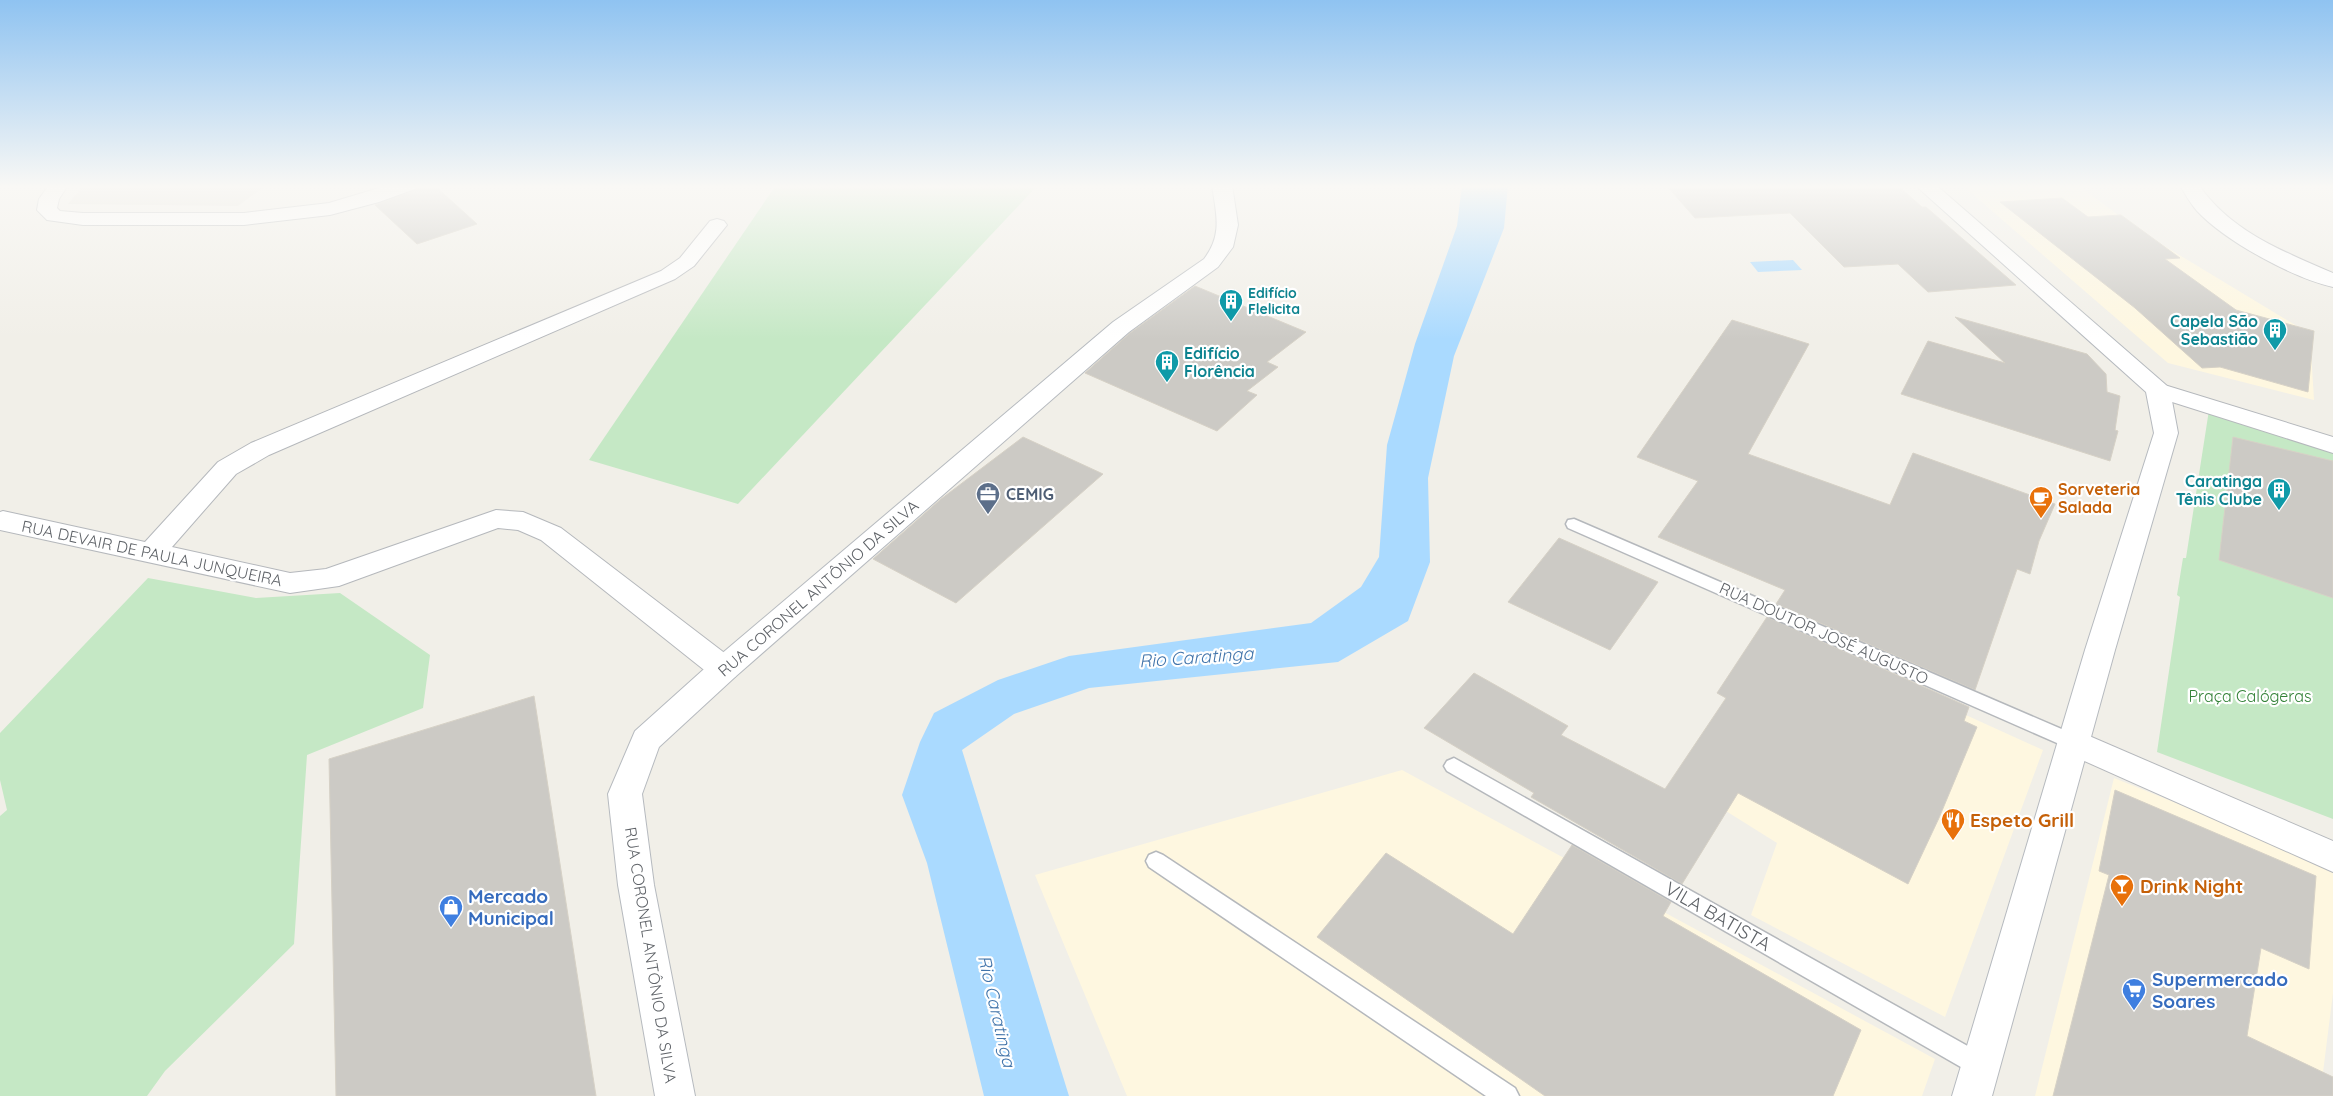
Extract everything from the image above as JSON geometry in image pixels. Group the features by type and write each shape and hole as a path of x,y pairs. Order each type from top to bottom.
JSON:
{"main road":[{"path":"152,552 226,468 252,454 668,276 687,262 708,236"},
{"name":"RUA CORONEL ANTÔNIO DA SILVA","path":"674,1096 636,885 626,794 646,740 724,669 1121,327 1211,263 1223,247 1225,236"},
{"path":"1982,236 2158,390 2333,445"},
{"path":"2242,236 2292,263 2333,281"},
{"path":"1977,1081 2073,742 2166,433 2158,390"},
{"name":"RUA DEVAIR DE PAULA JUNQUEIRA","path":"0,521 3,520 290,583 329,579 496,519 523,521 551,534 724,669"},
{"path":"2073,742 2333,857"}],"lane":[{"name":"RUA DOUTOR JOSÉ AUGUSTO","path":"1574,524 2073,742"},
{"name":"VILA BATISTA","path":"1454,766 1977,1081"},
{"path":"1156,861 1507,1096"}],"shaded area":[{"path":"2021,236 2148,236 2310,334 2314,400 2168,363"},
{"path":"1768,625 2043,750 1945,1017 1751,915 1777,843 1678,781"},
{"path":"1402,770 1935,1059 1922,1096 1127,1096 1035,875"},
{"path":"2114,778 2333,866 2333,993 2320,1096 2035,1096"}],"green space":[{"path":"741,236 990,236 738,504 589,460"},
{"name":"Praça Calógeras","path":"2209,410 2333,452 2333,819 2157,752 2180,597 2177,595 2183,558 2186,558"},
{"path":"148,578 256,598 340,593 430,655 423,708 307,755 294,944 165,1071 147,1096 0,1096 0,816 7,810 0,780 0,733"}],"water":[{"name":"Rio Caratinga","path":"1453,236 1501,236 1454,356 1428,478 1430,562 1408,621 1338,662 1089,688 1014,714 962,750 1069,1096 984,1096 927,863 902,795 920,742 934,713 998,680 1069,656 1311,623 1361,587 1379,557 1387,445 1415,344"},
{"path":"1793,260 1802,270 1758,272 1750,262"}],"building":[{"path":"409,236 441,236 417,244"},
{"path":"1813,236 1960,236 2016,285 1928,292 1898,264 1844,267"},
{"path":"2043,236 2150,236 2180,258 2165,259 2236,310 2314,331 2308,392 2220,367 2202,368 2135,308"},
{"path":"1195,286 1306,332 1267,362 1278,367 1247,391 1257,395 1217,431 1085,373 1130,333"},
{"path":"1955,317 2087,354 2106,374 2107,392 2120,396 2115,430 2118,431 2110,461 1901,394 1928,341 2005,363"},
{"path":"1732,320 1809,344 1748,454 1890,505 1913,453 2055,504 2039,541 2030,574 2017,569 1975,690 1776,604 1785,590 1658,537 1698,481 1637,457"},
{"name":"CEMIG","path":"1023,437 1103,474 956,603 873,559 941,499"},
{"name":"Caratinga Tênis Clube","path":"2233,437 2333,461 2333,598 2219,560"},
{"path":"1559,538 1658,582 1610,650 1508,602"},
{"path":"1767,617 1969,707 1964,721 1977,727 1939,818 1908,884 1738,793 1682,884 1531,797 1534,793 1424,728 1474,673 1568,726 1561,735 1665,789 1726,698 1717,693"},
{"name":"Mercado Municipal","path":"534,696 596,1096 336,1096 329,759"},
{"path":"2115,790 2316,876 2309,969 2261,948 2247,1036 2333,1077 2333,1096 2053,1096 2109,875 2099,871"},
{"path":"1572,845 1671,902 1663,916 1861,1030 1833,1096 1545,1096 1317,937 1386,853 1513,934"}],"place":[{"name":"Edifício Flelicita","path":"1231,322"},
{"name":"Capela São Sebastião","path":"2275,351"},
{"name":"Edifício Florência","path":"1167,383"},
{"name":"Caratinga Tênis Clube","path":"2279,511"},
{"name":"CEMIG","path":"988,515"},
{"name":"Sorveteria Salada","path":"2041,519"},
{"name":"Espeto Grill","path":"1953,841"},
{"name":"Drink Night","path":"2122,907"},
{"name":"Mercado Municipal","path":"451,928"},
{"name":"Supermercado Soares","path":"2134,1011"}]}
